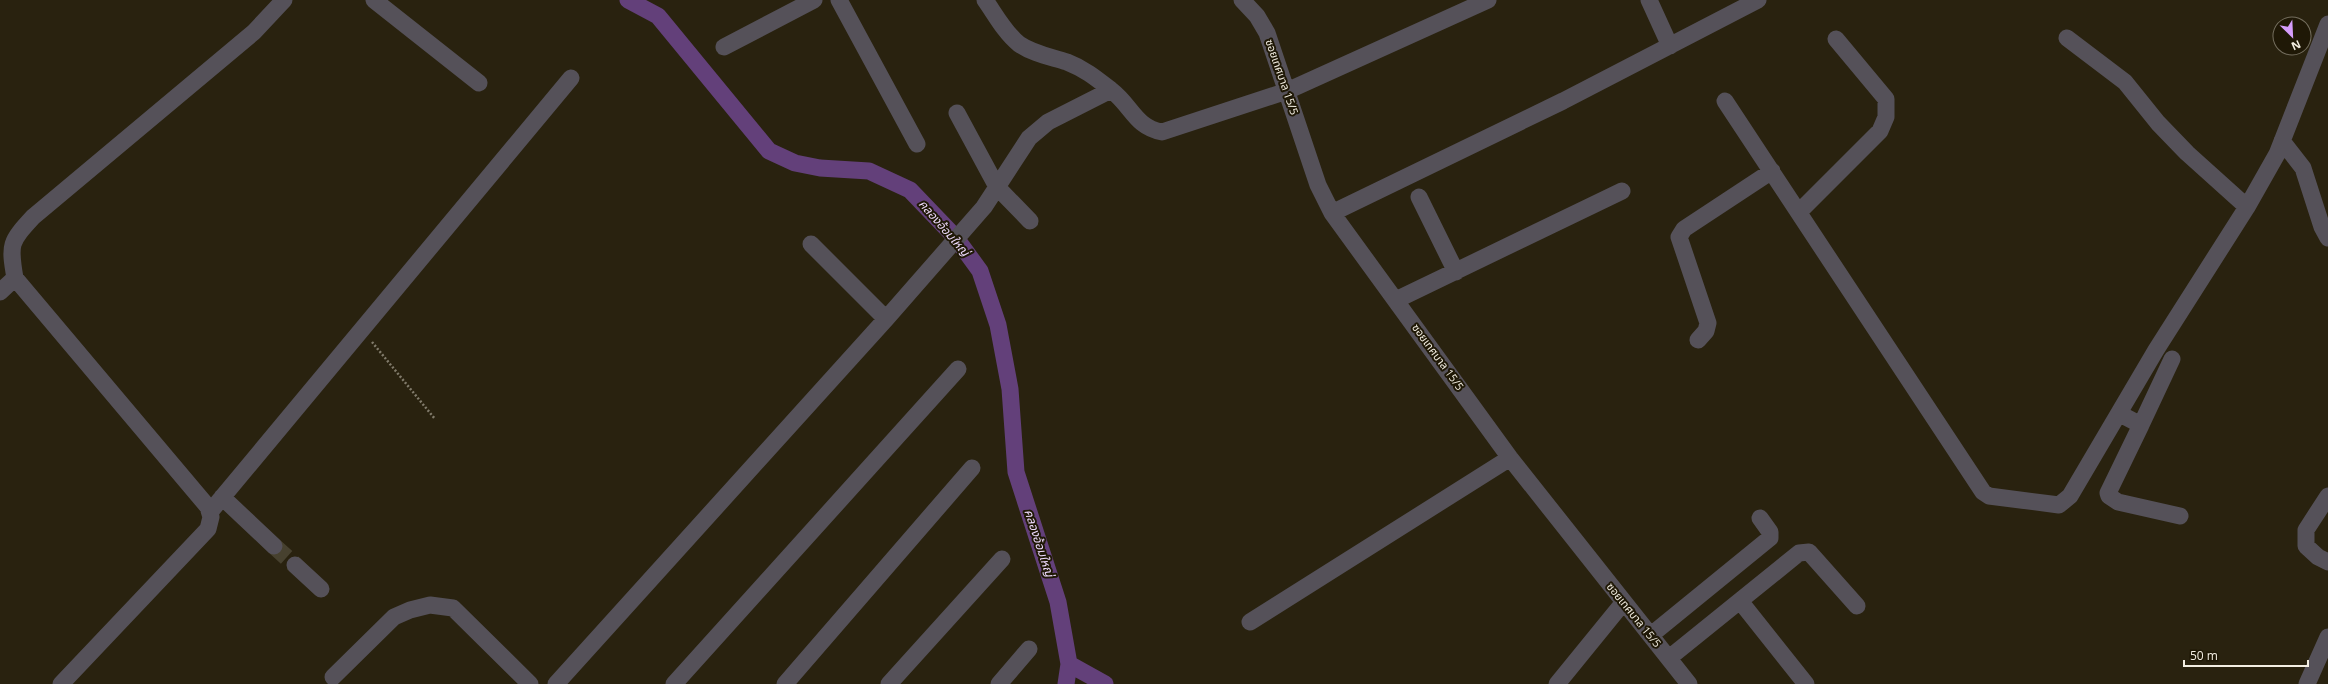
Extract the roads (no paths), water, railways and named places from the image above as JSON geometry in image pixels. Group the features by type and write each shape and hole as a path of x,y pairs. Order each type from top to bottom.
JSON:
{"street":[{"path":"61,684 208,529 211,523 210,512 208,507 15,278 10,253 14,237 33,217 254,32 284,0"},
{"path":"374,0 479,83"},
{"path":"724,47 814,0"},
{"path":"839,0 917,144"},
{"path":"985,0 1012,38 1020,45 1088,72 1121,98 1133,115 1148,129 1162,132 1287,91 1488,0"},
{"name":"ซอยเทศบาล 15/5","path":"1242,0 1263,24 1318,185 1332,212 1510,458 1689,684"},
{"path":"1648,0 1670,46"},
{"path":"1332,212 1563,101 1758,0"},
{"path":"1725,101 1983,492 1990,496 2059,506 2070,496 2120,414 2156,350 2247,207 2277,154 2328,24"},
{"path":"2067,38 2125,82 2158,123 2182,148 2247,207"},
{"path":"1799,212 1880,131 1886,117 1886,99 1836,39"},
{"path":"210,512 571,78"},
{"path":"556,684 886,319 984,207 1029,138 1048,122 1111,90"},
{"path":"957,113 997,187 1030,221"},
{"path":"2282,141 2303,168 2322,227 2328,238"},
{"path":"1698,340 1706,332 1708,323 1679,237 1684,229 1772,171"},
{"path":"1396,300 1622,191"},
{"path":"1419,197 1456,272"},
{"path":"0,240 10,253"},
{"path":"811,244 886,319"},
{"path":"0,292 15,278"},
{"path":"2172,359 2108,492 2109,496 2118,502 2180,516"},
{"path":"674,684 958,369"},
{"path":"2120,414 2141,425"},
{"path":"1250,622 1510,458"},
{"path":"785,684 972,468"},
{"path":"2328,496 2306,530 2306,546 2318,557 2328,562"},
{"path":"222,497 274,546"},
{"path":"1651,635 1770,538 1770,532 1760,518"},
{"path":"1669,658 1798,553 1809,552 1857,606"},
{"path":"889,684 1002,559"},
{"path":"295,565 321,589"},
{"path":"2312,567 2328,573"},
{"path":"1740,601 1806,684"},
{"path":"1557,684 1623,602"},
{"path":"333,677 394,617 430,604 453,608 530,684"},
{"path":"2307,684 2328,637"},
{"path":"998,684 1029,648"}],"waterway":[{"name":"คลองอ้อมใหญ่","path":"628,0 658,16 769,151 795,163 820,168 869,171 910,190 956,238 980,271 998,325 1010,389 1016,472 1058,602 1069,664 1066,684"},
{"path":"1069,664 1105,684"}],"tunnel":[{"path":"274,546 295,565"}]}
